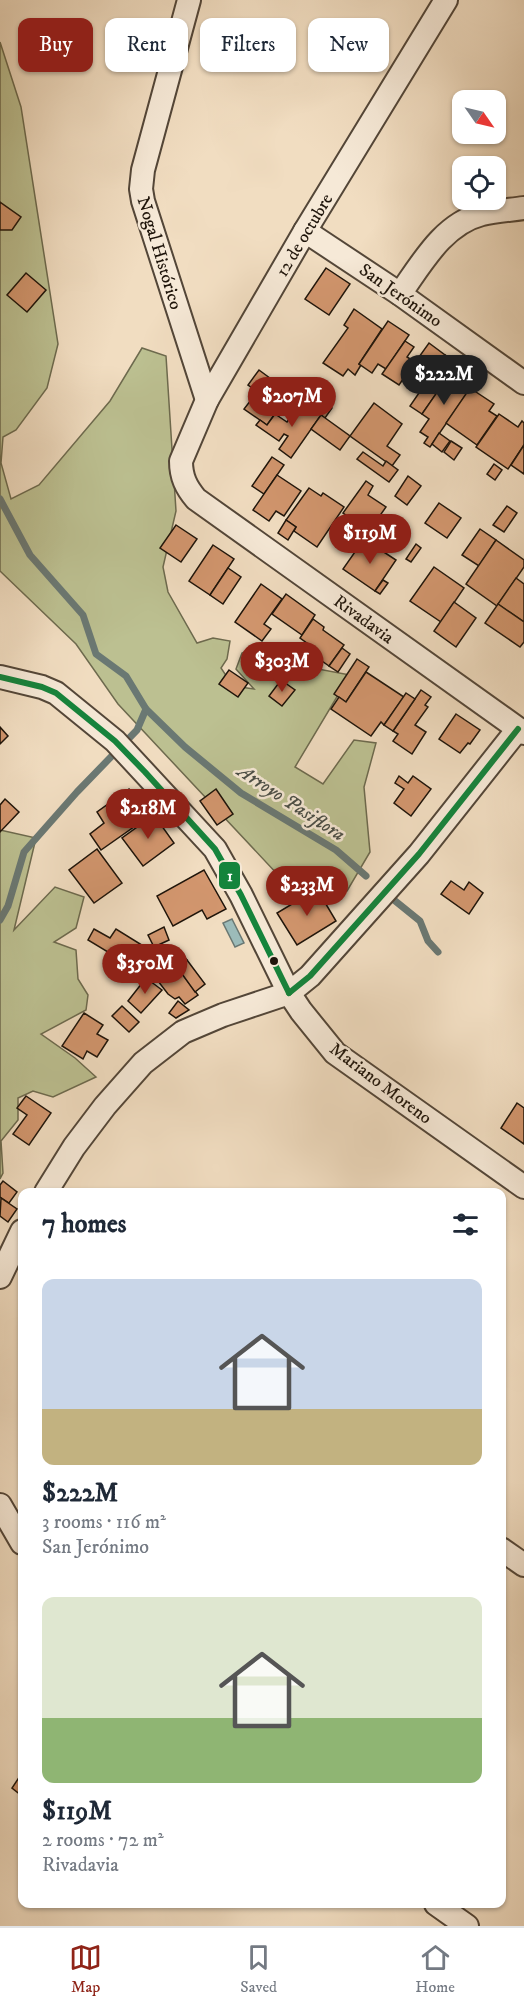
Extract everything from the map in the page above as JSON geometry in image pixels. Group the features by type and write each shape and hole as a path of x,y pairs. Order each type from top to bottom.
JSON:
{"street":[{"name":"Nogal Histórico","path":"189,0 143,170 141,189 207,400"},
{"name":"12 de octubre","path":"182,477 181,461 207,400 305,231 446,0"},
{"path":"400,294 438,242 456,225 481,214 524,208"},
{"name":"San Jerónimo","path":"305,231 400,294 524,382"},
{"name":"Rivadavia","path":"182,477 196,499 521,731"},
{"name":"Mariano Moreno","path":"0,677 42,687 56,693 122,749 215,849 241,895 290,993 301,1011 335,1053 524,1187"},
{"path":"49,1188 105,1106 143,1063 183,1032 223,1015 290,993 310,976 419,854 521,731"},
{"path":"0,1277 18,1239"},
{"path":"0,1505 18,1536"},
{"path":"506,1552 524,1565"},
{"path":"442,1908 467,1926"}],"green space":[{"path":"0,42 21,107 58,344 47,388 16,430 3,437 1,463 11,499 39,485 110,401 142,348 166,356 176,511 163,567 168,592 197,643 213,638 230,641 227,659 221,668 233,686 254,689 236,669 242,653 257,647 268,652 275,666 271,679 297,665 350,675 295,767 323,784 354,740 376,743 364,787 370,852 347,891 294,892 118,704 76,644 0,571"},
{"path":"0,830 36,838 14,930 55,887 84,897 76,928 54,942 76,950 78,979 88,995 86,1010 41,1034 75,1058 96,1077 53,1097 33,1091 18,1098 18,1120 1,1141 3,1173 0,1179"}],"water":[{"path":"232,919 244,943 235,947 223,923"}],"building":[{"path":"0,202 21,217 12,230 0,230"},
{"path":"326,268 350,284 329,315 305,299"},
{"path":"26,273 46,290 27,312 7,295"},
{"path":"354,309 382,329 359,364 361,365 355,375 348,369 343,376 323,363 348,328 344,325"},
{"path":"388,321 409,335 386,369 378,364 372,373 359,364"},
{"path":"405,341 414,347 407,357 415,362 399,385 382,374"},
{"path":"429,343 445,355 421,390 404,378"},
{"path":"445,355 458,363 422,414 410,406"},
{"path":"259,370 290,393 267,425 244,409 254,396 265,404 268,399 248,385"},
{"path":"451,372 472,386 430,447 424,443 428,437 420,432 429,419 422,414"},
{"path":"470,388 494,404 489,411 497,416 477,445 446,423"},
{"path":"323,397 331,403 329,406 332,408 325,418 312,408 314,404 317,406"},
{"path":"302,401 321,415 291,458 279,449 288,436 284,434 279,441 256,425 260,420 267,425 275,414 287,422"},
{"path":"374,403 402,424 387,446 400,455 392,466 350,436"},
{"path":"499,414 518,427 522,421 524,423 524,445 508,469 476,447"},
{"path":"321,415 350,436 340,450 311,429"},
{"path":"439,433 450,441 442,452 432,444"},
{"path":"451,441 462,448 454,460 444,452"},
{"path":"524,445 524,474 511,465"},
{"path":"363,452 383,466 386,461 398,470 389,482 357,459"},
{"path":"272,457 284,465 264,494 252,486"},
{"path":"494,464 502,470 495,480 487,474"},
{"path":"277,475 301,491 284,516 276,511 269,521 253,510"},
{"path":"408,476 421,486 407,505 395,496"},
{"path":"366,481 373,486 368,495 386,507 369,531 343,513"},
{"path":"309,488 321,496 323,493 344,507 317,547 294,531 296,527 286,520"},
{"path":"439,503 461,518 447,538 425,523"},
{"path":"507,506 517,513 504,532 493,525"},
{"path":"286,520 296,527 288,540 278,533"},
{"path":"176,525 197,539 181,562 160,548"},
{"path":"480,529 496,540 479,566 462,555"},
{"path":"364,539 396,560 375,591 343,569"},
{"path":"496,540 524,560 524,567 497,606 466,584"},
{"path":"416,544 421,548 411,562 406,559"},
{"path":"213,545 234,559 210,595 189,581"},
{"path":"434,567 464,588 441,622 410,601"},
{"path":"228,568 241,577 223,604 210,595"},
{"path":"516,578 524,584 524,622 498,604"},
{"path":"383,580 388,583 380,594 375,591"},
{"path":"261,584 282,599 264,624 271,629 262,641 235,622"},
{"path":"286,594 315,615 302,635 272,614"},
{"path":"454,602 476,618 456,647 434,631"},
{"path":"498,604 524,622 524,642 520,647 485,623"},
{"path":"313,619 324,627 323,630 344,645 329,666 308,651 311,646 300,638"},
{"path":"342,648 350,654 338,672 329,666"},
{"path":"278,650 289,658 276,675 266,668"},
{"path":"357,659 369,667 346,702 334,694"},
{"path":"229,670 248,683 238,697 219,684"},
{"path":"366,672 404,697 384,725 381,722 371,736 331,709 339,697 346,702"},
{"path":"281,680 295,690 282,706 269,696"},
{"path":"421,690 431,697 425,705 428,707 415,725 426,732 412,754 393,741 398,734 393,731"},
{"path":"406,693 415,699 393,731 384,725"},
{"path":"456,714 480,730 460,753 439,739"},
{"path":"0,727 8,736 0,744"},
{"path":"399,776 408,783 413,776 431,789 411,816 394,803 404,789 395,783"},
{"path":"129,789 148,817 101,850 90,834 104,823 97,812"},
{"path":"216,789 233,814 217,825 200,801"},
{"path":"5,799 19,812 0,832 0,805"},
{"path":"161,810 169,822 162,827 154,815"},
{"path":"154,815 174,843 143,866 122,838"},
{"path":"97,849 122,883 94,903 69,870"},
{"path":"204,870 226,909 207,919 202,910 173,926 157,896"},
{"path":"451,881 464,890 469,882 483,893 469,914 441,894"},
{"path":"317,889 336,921 297,945 277,913"},
{"path":"164,927 169,940 154,947 148,935"},
{"path":"94,929 110,938 116,929 145,947 121,960 88,940"},
{"path":"180,951 187,960 177,967 198,995 185,1004 179,997 175,999 168,994 151,972"},
{"path":"187,960 205,984 195,992 177,967"},
{"path":"146,978 162,990 141,1013 128,1001"},
{"path":"178,1001 189,1010 176,1018 169,1013"},
{"path":"122,1006 139,1022 129,1032 112,1016"},
{"path":"84,1013 103,1025 97,1034 108,1040 97,1057 87,1051 83,1059 62,1046"},
{"path":"26,1096 51,1113 29,1145 13,1134 27,1115 17,1108"},
{"path":"517,1103 524,1108 524,1144 501,1128"},
{"path":"3,1181 17,1192 9,1203 0,1197 0,1185"},
{"path":"1,1198 17,1209 8,1222 0,1216"},
{"path":"18,1779 18,1793 12,1788"}],"waterway":[{"name":"Arroyo Pasiflora","path":"0,499 30,555 83,615 96,654 126,676 146,709 137,730 77,792 24,852 8,906 0,920"},
{"name":"Arroyo Pasiflora","path":"146,709 185,747 241,793 336,850 366,876"},
{"name":"Arroyo Pasiflora","path":"394,900 420,921 428,941 438,952"}],"transit line":[{"name":"1","path":"0,677 42,687 56,693 115,741 145,772 215,849 241,895 289,993"},
{"name":"1","path":"289,993 310,976 419,854 518,729"}]}
